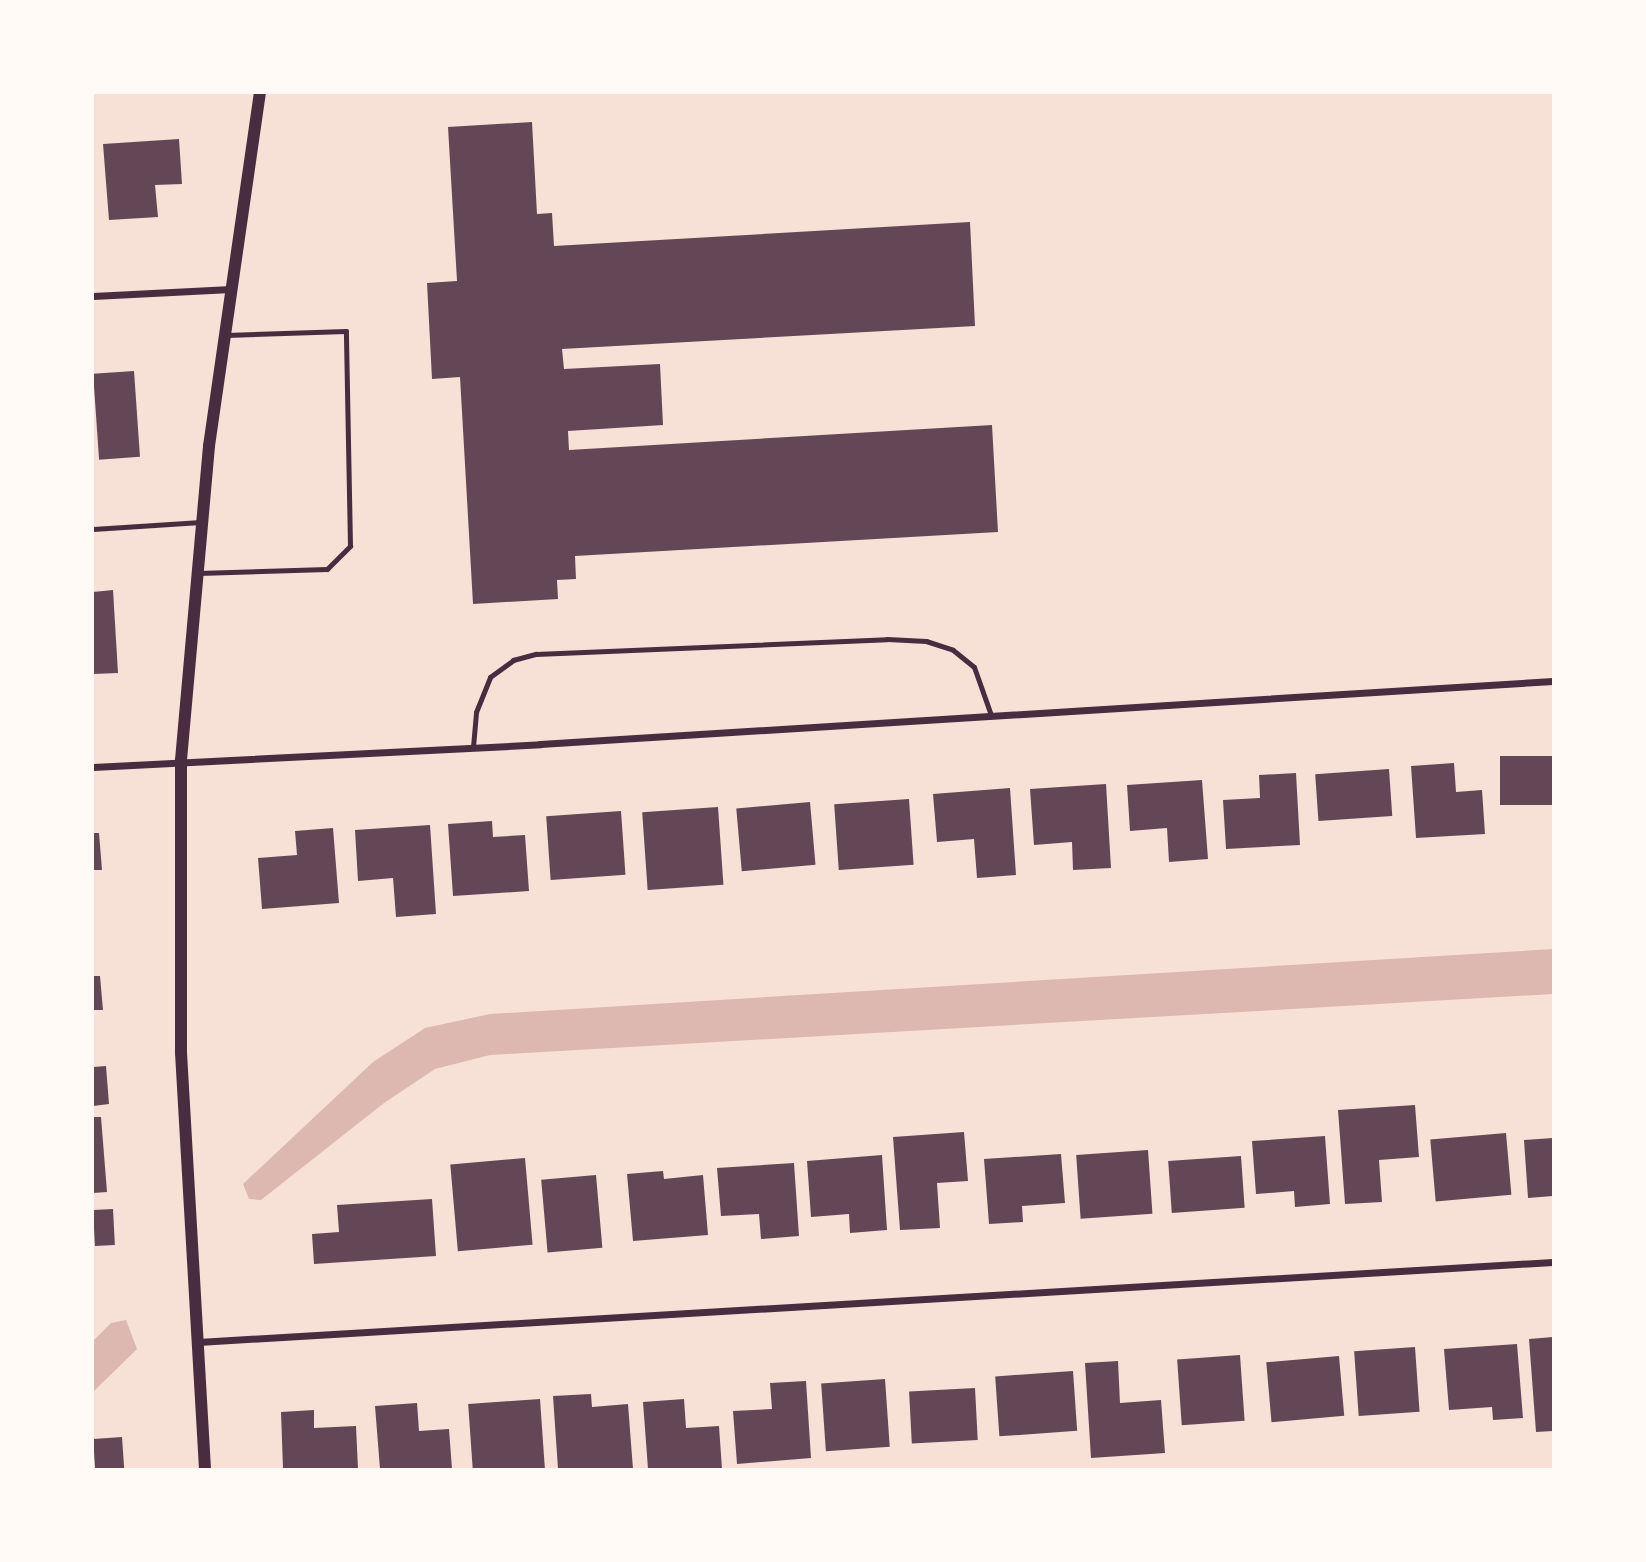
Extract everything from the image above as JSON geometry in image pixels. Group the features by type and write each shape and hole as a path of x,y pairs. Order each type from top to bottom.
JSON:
{"street":[{"path":"205,1469 181,1054 181,760 202,522 224,335 260,93"},
{"path":"93,296 231,289"},
{"path":"93,767 181,760 473,747 1553,681"},
{"path":"198,1342 1553,1262"}],"lane":[{"path":"198,573 327,569 350,546 346,331 224,335"},
{"path":"93,529 202,522"},
{"path":"473,747 475,712 491,677 513,660 536,654 926,640 953,650 974,667 991,715"}],"shaded area":[{"path":"1553,949 1553,994 490,1055 435,1069 384,1103 261,1200 249,1199 243,1184 373,1062 425,1028 490,1014"},
{"path":"126,1320 137,1349 93,1392 93,1341 111,1323"}],"building":[{"path":"532,122 537,214 552,213 554,246 970,222 975,326 562,349 564,369 660,364 663,425 568,431 569,450 992,425 998,532 575,556 576,579 557,580 558,599 473,604 460,377 432,379 427,283 457,281 448,127"},
{"path":"179,139 182,184 155,185 158,217 109,220 103,144"},
{"path":"134,371 140,457 99,460 93,374"},
{"path":"113,590 118,673 93,674 93,592"},
{"path":"1500,756 1553,756 1553,805 1500,805"},
{"path":"1454,763 1456,792 1482,790 1485,834 1416,838 1411,766"},
{"path":"1389,769 1392,816 1318,821 1315,774"},
{"path":"1296,773 1300,845 1226,849 1223,800 1260,798 1259,775"},
{"path":"1202,780 1208,859 1169,862 1167,828 1130,831 1127,785"},
{"path":"1106,784 1111,868 1073,870 1072,842 1034,845 1030,789"},
{"path":"1010,788 1016,875 977,878 974,839 937,842 933,794"},
{"path":"909,799 914,865 839,870 834,804"},
{"path":"810,802 815,865 742,871 736,808"},
{"path":"718,807 723,885 648,890 642,812"},
{"path":"621,811 625,875 551,880 546,816"},
{"path":"492,821 493,837 525,835 529,891 453,896 448,824"},
{"path":"430,825 436,914 396,917 393,878 358,881 355,830"},
{"path":"333,828 339,903 262,909 258,858 297,855 295,831"},
{"path":"93,833 99,833 102,870 93,870"},
{"path":"93,976 100,976 103,1010 93,1010"},
{"path":"106,1066 109,1104 93,1106 93,1067"},
{"path":"1415,1105 1419,1157 1379,1160 1382,1202 1345,1204 1338,1110"},
{"path":"93,1117 101,1117 107,1192 93,1193"},
{"path":"964,1132 968,1181 937,1183 940,1228 900,1230 893,1137"},
{"path":"1506,1133 1511,1195 1436,1201 1430,1140"},
{"path":"1325,1136 1330,1204 1295,1207 1294,1191 1256,1194 1252,1141"},
{"path":"1553,1138 1553,1196 1528,1198 1524,1140"},
{"path":"1148,1150 1152,1214 1081,1219 1076,1155"},
{"path":"1061,1154 1065,1203 1022,1206 1023,1222 989,1224 984,1159"},
{"path":"882,1155 887,1230 850,1233 849,1214 811,1217 807,1161"},
{"path":"1241,1156 1245,1208 1172,1213 1168,1161"},
{"path":"525,1158 533,1245 458,1251 450,1165"},
{"path":"794,1163 799,1236 761,1239 759,1214 721,1216 717,1168"},
{"path":"663,1171 664,1179 703,1175 708,1235 633,1241 627,1174"},
{"path":"596,1175 602,1248 548,1253 541,1180"},
{"path":"432,1199 436,1256 314,1264 312,1234 339,1232 337,1205"},
{"path":"113,1209 115,1245 95,1246 93,1210"},
{"path":"1553,1337 1553,1431 1536,1432 1529,1339"},
{"path":"1517,1344 1523,1418 1493,1420 1492,1407 1449,1410 1444,1349"},
{"path":"1415,1347 1420,1412 1359,1416 1354,1351"},
{"path":"1240,1355 1245,1421 1182,1425 1177,1359"},
{"path":"1339,1356 1344,1416 1272,1422 1266,1362"},
{"path":"1118,1361 1120,1403 1161,1400 1165,1453 1091,1458 1085,1363"},
{"path":"1073,1371 1077,1431 999,1436 995,1376"},
{"path":"885,1379 890,1447 826,1451 821,1383"},
{"path":"806,1381 811,1458 737,1464 733,1411 772,1409 770,1383"},
{"path":"975,1388 978,1440 912,1443 909,1391"},
{"path":"591,1394 592,1407 628,1404 633,1469 558,1469 553,1396"},
{"path":"540,1399 545,1469 473,1469 468,1404"},
{"path":"684,1399 686,1428 719,1426 722,1469 648,1469 643,1402"},
{"path":"417,1403 419,1431 449,1429 452,1469 380,1469 375,1406"},
{"path":"314,1410 314,1428 356,1426 358,1469 283,1469 281,1412"},
{"path":"122,1437 124,1469 95,1469 93,1439"}]}
